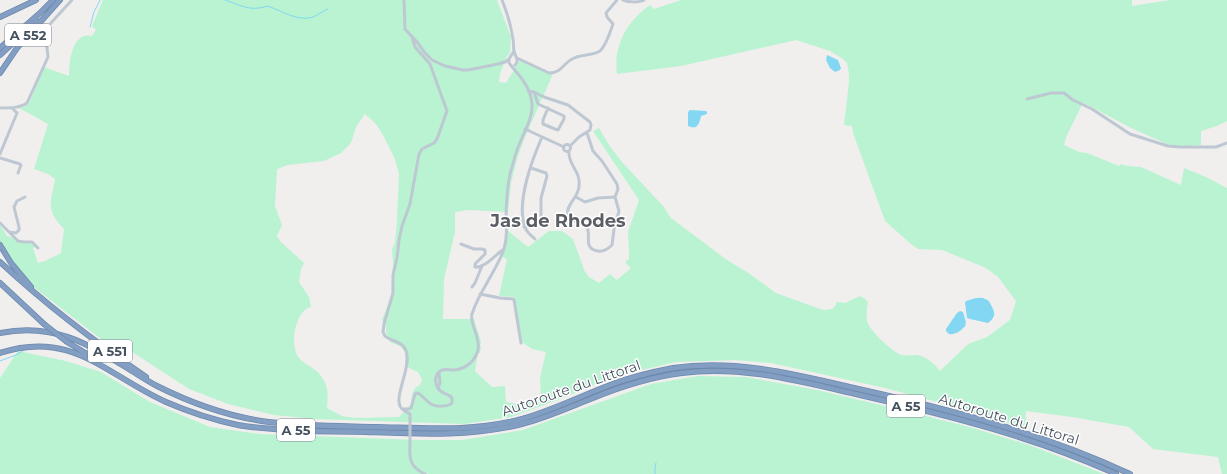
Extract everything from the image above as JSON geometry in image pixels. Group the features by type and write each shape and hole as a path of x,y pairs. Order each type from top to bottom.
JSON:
{"highway":[{"name":"A 552","path":"0,17 36,0"},
{"path":"0,48 40,13 52,0"},
{"name":"A 552","path":"0,73 17,48 59,0"},
{"path":"0,55 59,0"},
{"path":"0,245 20,274 55,310"},
{"name":"A 551","path":"0,262 55,310 100,344 166,390"},
{"name":"A 551","path":"0,283 44,324 67,342 175,404"},
{"name":"Autoroute du Littoral","path":"0,333 18,330 36,330 73,338 101,352 150,382 193,403 222,413 274,423 463,428 485,426 520,419 542,412 610,385 654,372 701,365 762,368 889,395 974,418 1056,443 1130,474"},
{"name":"Autoroute du Littoral","path":"0,353 28,346 52,346 65,349 91,360 168,402 196,413 219,420 252,427 298,431 453,434 485,432 528,423 615,389 652,378 709,371 746,372 764,374 838,390 975,424 1055,448 1116,474"}],"street":[{"path":"0,108 12,108 22,106 27,103 48,56 46,31 50,24 72,0"},
{"path":"404,0 404,27 430,64 447,111 437,139 434,143 422,149 419,154 410,204 403,222 400,237 394,271 393,293 384,324 384,333 386,337 403,346 406,351 406,372 399,403 400,407 409,414 410,418 411,462 416,469 425,474"},
{"path":"502,0 511,25 514,40 514,51 510,62"},
{"path":"514,51 518,59 549,73 560,70 572,58 595,54 604,46 613,24 607,17 606,13 617,0"},
{"path":"623,0 641,2 644,0"},
{"path":"417,47 434,62 463,70 492,66 518,59"},
{"path":"417,47 425,53"},
{"path":"510,62 518,59"},
{"path":"403,410 411,408 414,396 417,393 432,404 446,406 452,404 451,396 438,389 435,380 439,373 444,370 456,370 462,368 471,363 476,357 479,342 472,316 480,294 504,249 508,233 506,222 508,185 513,161 532,111 532,104 526,85 510,62"},
{"path":"525,129 564,147 568,145 570,146 591,128 590,123 572,107 528,91"},
{"path":"534,92 538,104 548,108 564,116 558,130 544,124 543,120 548,108"},
{"path":"1028,99 1051,93 1064,93 1130,134 1171,147 1216,147 1227,143"},
{"path":"0,154 16,113 12,108"},
{"path":"570,146 571,149 569,152 571,162 579,176 580,188 576,197 569,206 568,215 572,220 586,227 588,230 588,242 591,248 602,251 609,248 613,242 614,229 619,211 615,197 618,189 615,180 593,151 586,133"},
{"path":"535,239 524,227 523,196 542,137"},
{"path":"564,147 564,150 569,152"},
{"path":"0,158 20,164 18,173"},
{"path":"524,227 541,222 541,198 547,176 546,173 531,168"},
{"path":"9,232 16,233 19,230 14,207 18,201 25,197"},
{"path":"576,197 585,202 598,198 615,197"},
{"path":"0,223 20,242 32,242 38,248"},
{"path":"461,244 474,249 484,249 485,254 477,262 476,267 482,266 504,249"},
{"path":"472,287 482,266"},
{"path":"480,294 500,298 511,298 514,300 521,343"}],"green space":[{"path":"103,0 497,0 511,37 510,53 506,58 500,74 499,82 506,83 520,60 553,74 529,128 531,130 530,132 527,132 518,156 511,183 508,212 468,210 455,212 455,232 444,279 443,319 474,319 481,342 480,353 478,353 475,371 492,387 505,386 506,402 519,404 541,399 540,378 546,352 532,349 522,342 514,297 499,296 507,259 500,256 504,247 506,229 528,247 549,231 562,231 573,239 585,272 589,277 599,283 610,274 617,280 631,268 625,262 629,259 628,232 639,200 593,131 599,128 609,145 622,162 663,206 671,218 727,260 747,272 776,293 823,310 832,309 836,305 836,302 845,303 860,296 868,302 867,321 872,330 882,341 902,355 917,355 924,357 933,363 940,371 968,344 987,337 1010,320 1016,301 998,277 986,268 942,250 918,249 885,221 853,133 852,126 844,125 849,74 847,63 843,59 830,51 796,40 681,66 617,74 617,54 623,35 628,26 650,5 654,9 681,0 1132,0 1132,6 1170,0 1227,0 1227,121 1201,131 1201,145 1180,147 1169,145 1131,128 1083,103 1067,135 1064,145 1119,166 1121,164 1141,167 1181,185 1184,168 1227,188 1227,474 1222,474 1218,457 1153,449 1129,427 1026,411 1025,428 885,388 771,363 735,360 676,362 612,377 558,400 511,417 464,424 315,419 274,415 228,404 189,389 123,346 110,346 31,285 12,261 0,241 0,225 7,236 30,243 36,247 33,248 38,263 61,253 64,229 54,217 51,206 55,180 48,174 34,169 48,124 19,108 24,107 29,103 44,67 69,76 73,49 80,38 92,36 96,30 92,26","holes":["365,114 376,124 395,159 399,174 395,243 392,249 393,262 391,296 382,320 386,327 386,333 390,342 400,346 405,352 405,366 418,372 422,379 420,385 415,388 412,394 411,404 399,417 355,418 342,416 327,408 328,399 324,380 319,373 301,360 296,353 294,340 296,326 302,313 311,307 309,297 299,282 301,269 304,263 281,242 277,236 282,225 275,206 277,169 288,165 324,161 341,153 351,143 356,127"]},
{"path":"18,351 66,361 101,372 150,402 210,427 260,434 419,440 462,440 523,430 651,384 698,376 746,377 817,390 973,428 1032,446 1104,474 0,474 0,378"}],"water":[{"path":"827,55 838,60 841,68 840,70 835,72 830,68 826,60"},
{"path":"690,110 707,112 707,114 701,116 696,127 688,126 688,112"},
{"path":"976,298 983,298 990,302 994,316 988,323 967,318 965,303 966,301"},
{"path":"960,311 963,312 966,325 959,332 949,334 946,329"}],"waterway":[{"path":"90,27 94,12 100,0"},
{"path":"225,0 250,8 261,8 267,6 301,18 313,17 328,9"},
{"path":"0,361 16,355 26,349"},
{"path":"655,474 656,463"}],"district":[{"name":"Jas de Rhodes","path":"558,221"}]}
